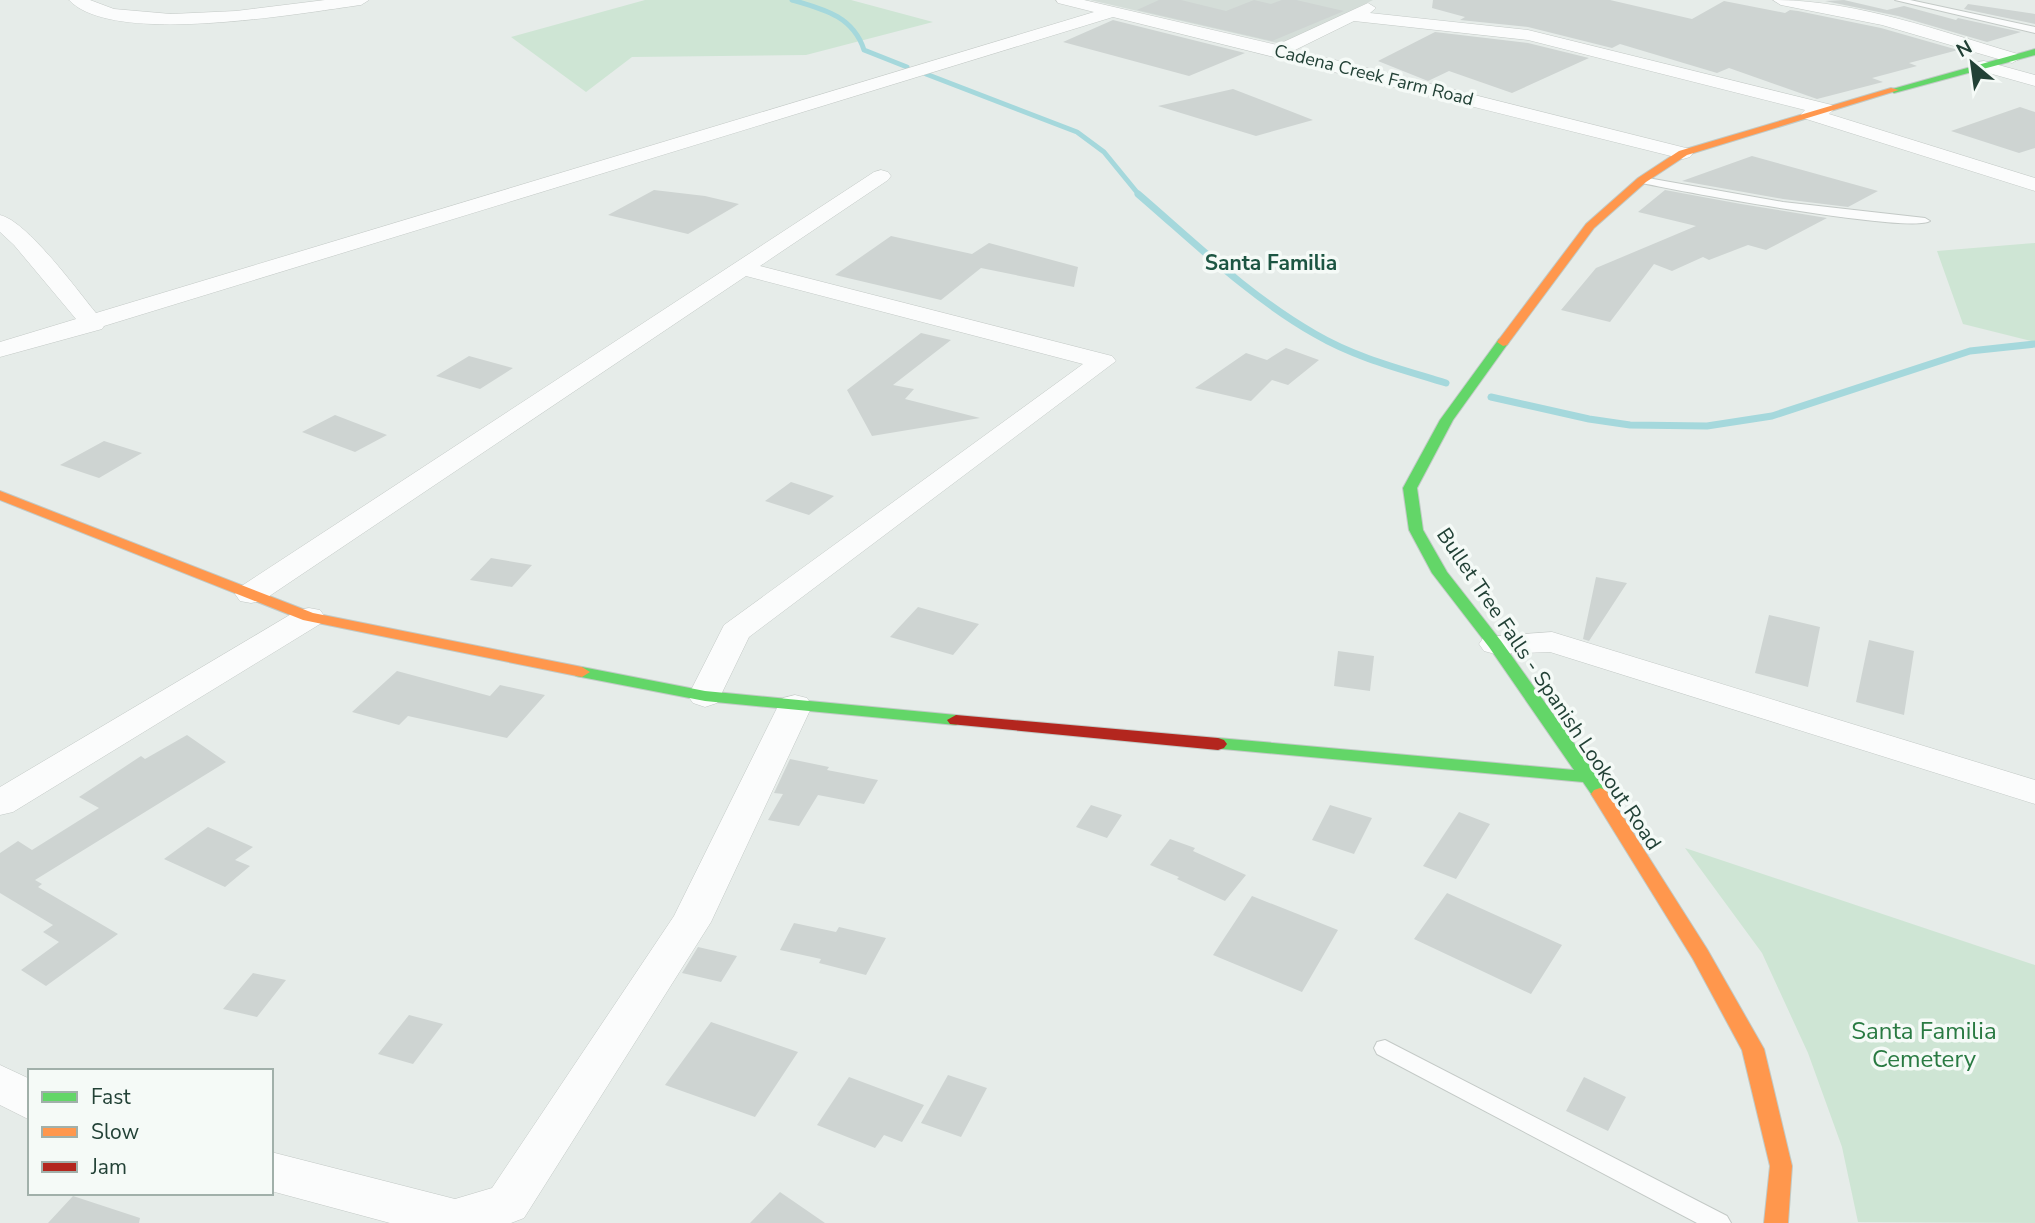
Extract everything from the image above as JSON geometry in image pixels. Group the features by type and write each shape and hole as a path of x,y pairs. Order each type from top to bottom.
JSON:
{"main road":[{"name":"Bullet Tree Falls - Spanish Lookout Road","path":"1776,1223 1781,1166 1753,1049 1700,954 1589,777 1495,644 1440,573 1416,530 1410,488 1447,420 1542,287 1590,226 1642,180 1683,153 1817,111 2035,52"},
{"path":"0,495 309,617 705,696 1589,777"}],"street":[{"path":"77,0 109,13 157,19 229,16 361,0"},
{"name":"Cadena Creek Farm Road","path":"1064,0 1683,153"},
{"path":"1279,51 1385,0"},
{"path":"1781,0 1885,21 2012,58"},
{"path":"0,350 93,324 1114,11"},
{"path":"1350,16 1544,38 1817,111 2035,185"},
{"path":"1984,66 2035,81"},
{"path":"251,594 881,176"},
{"path":"0,220 22,240 93,324"},
{"path":"705,696 735,632 1103,360 741,268"},
{"path":"0,803 309,617"},
{"path":"1495,644 1552,642 2035,792"},
{"path":"273,1172 455,1220 508,1204 691,922 795,706"},
{"path":"0,1083 28,1101"}],"lane":[{"path":"1899,0 2035,30"},
{"path":"1642,180 1761,204 1925,221"},
{"path":"1385,1048 1720,1223"}],"shaded area":[{"path":"1090,0 1373,0 1282,44"}],"green space":[{"path":"645,0 851,0 933,22 806,55 632,57 586,92 511,37"},
{"path":"2035,243 2035,342 1963,324 1937,251"},
{"name":"Santa Familia Cemetery","path":"1685,848 2035,965 2035,1223 1858,1222 1842,1147 1808,1053 1762,953"}],"building":[{"path":"1159,0 1181,0 1226,11 1254,0 1271,4 1282,0 1296,0 1344,11 1272,41 1137,10"},
{"path":"1433,0 1610,0 1692,19 1724,1 1785,13 1790,10 1798,11 1881,28 1958,50 1909,63 1917,66 1872,78 1883,82 1817,99 1729,68 1717,73 1620,44 1612,48 1528,27 1460,20 1465,17 1432,8"},
{"path":"1844,0 1887,10 1904,6 1956,20 1958,18 2021,32 1987,42 1898,16 1825,1"},
{"path":"1968,4 2035,14 2035,24 1964,9"},
{"path":"1113,20 1245,53 1189,76 1063,42"},
{"path":"1435,32 1528,43 1589,58 1512,93 1449,71 1428,81 1378,61"},
{"path":"1233,89 1313,120 1256,136 1158,106"},
{"path":"2020,107 2035,112 2035,148 2019,153 1951,131"},
{"path":"1752,156 1878,191 1848,207 1783,199 1682,181"},
{"path":"654,190 705,196 739,204 688,234 608,215"},
{"path":"1665,190 1827,218 1766,250 1748,245 1709,260 1703,257 1672,271 1654,264 1610,322 1561,310 1596,268 1696,226 1638,212"},
{"path":"891,236 972,254 989,243 1078,267 1074,287 981,268 941,300 835,275"},
{"path":"921,333 951,340 893,385 914,389 905,399 980,418 872,436 847,390"},
{"path":"1286,348 1319,360 1288,385 1272,380 1251,401 1195,388 1246,353 1267,360"},
{"path":"469,356 513,368 480,389 436,376"},
{"path":"335,415 387,435 355,452 302,432"},
{"path":"104,441 142,453 99,478 60,465"},
{"path":"791,482 834,496 809,515 765,501"},
{"path":"491,558 532,565 512,587 470,580"},
{"path":"1596,577 1627,583 1589,641 1583,639"},
{"path":"918,607 979,624 953,655 890,637"},
{"path":"1769,615 1820,627 1808,687 1755,673"},
{"path":"1869,640 1914,651 1904,715 1856,702"},
{"path":"1338,651 1374,656 1370,691 1334,686"},
{"path":"397,671 490,696 500,685 545,695 507,738 408,716 399,725 352,712"},
{"path":"187,735 226,762 35,880 42,884 38,887 118,934 46,986 21,970 59,942 43,932 53,925 0,893 0,853 18,841 32,850 99,808 79,797 141,756 145,759"},
{"path":"790,759 829,767 827,770 878,780 864,804 818,795 799,826 768,820 783,794 774,793"},
{"path":"1091,805 1122,815 1107,838 1076,827"},
{"path":"1330,805 1372,818 1354,854 1312,840"},
{"path":"1459,812 1490,824 1456,879 1423,866"},
{"path":"208,827 253,847 235,860 250,866 225,887 164,859"},
{"path":"1170,839 1195,848 1193,851 1246,875 1225,901 1177,879 1179,877 1150,865"},
{"path":"1447,893 1562,945 1531,994 1414,939"},
{"path":"1252,896 1338,930 1302,992 1213,955"},
{"path":"794,923 836,932 839,927 886,938 866,975 819,963 821,959 780,950"},
{"path":"698,947 737,956 721,982 682,973"},
{"path":"253,973 286,980 257,1017 223,1009"},
{"path":"409,1015 443,1024 413,1064 378,1054"},
{"path":"711,1022 798,1052 755,1117 665,1085"},
{"path":"948,1075 987,1088 961,1137 921,1123"},
{"path":"849,1077 924,1105 902,1142 884,1135 875,1148 817,1125"},
{"path":"1584,1077 1626,1097 1608,1131 1566,1111"},
{"path":"780,1192 825,1223 750,1223"},
{"path":"73,1196 140,1218 139,1223 48,1223"}],"waterway":[{"path":"792,0 836,16 852,29 864,50 907,67"},
{"path":"926,74 1077,132 1104,152 1139,195"},
{"path":"1139,195 1268,303 1315,334 1346,350 1446,383"},
{"path":"1491,397 1589,419 1630,425 1707,426 1772,416 1970,351 2035,344"}],"traffic: fast":[{"path":"1894,90 2035,52"},
{"path":"1503,342 1447,420 1410,488 1416,530 1440,573 1495,644 1600,794"},
{"path":"582,672 705,696 956,720"},
{"path":"1218,744 1589,777"}],"traffic: slow":[{"path":"1503,342 1590,226 1642,180 1683,153 1894,90"},
{"path":"0,495 309,617 582,672"},
{"path":"1600,794 1700,954 1753,1049 1781,1166 1776,1223"}],"traffic: jam":[{"path":"956,720 1218,744"}],"district":[{"name":"Santa Familia","path":"1271,263"}]}
